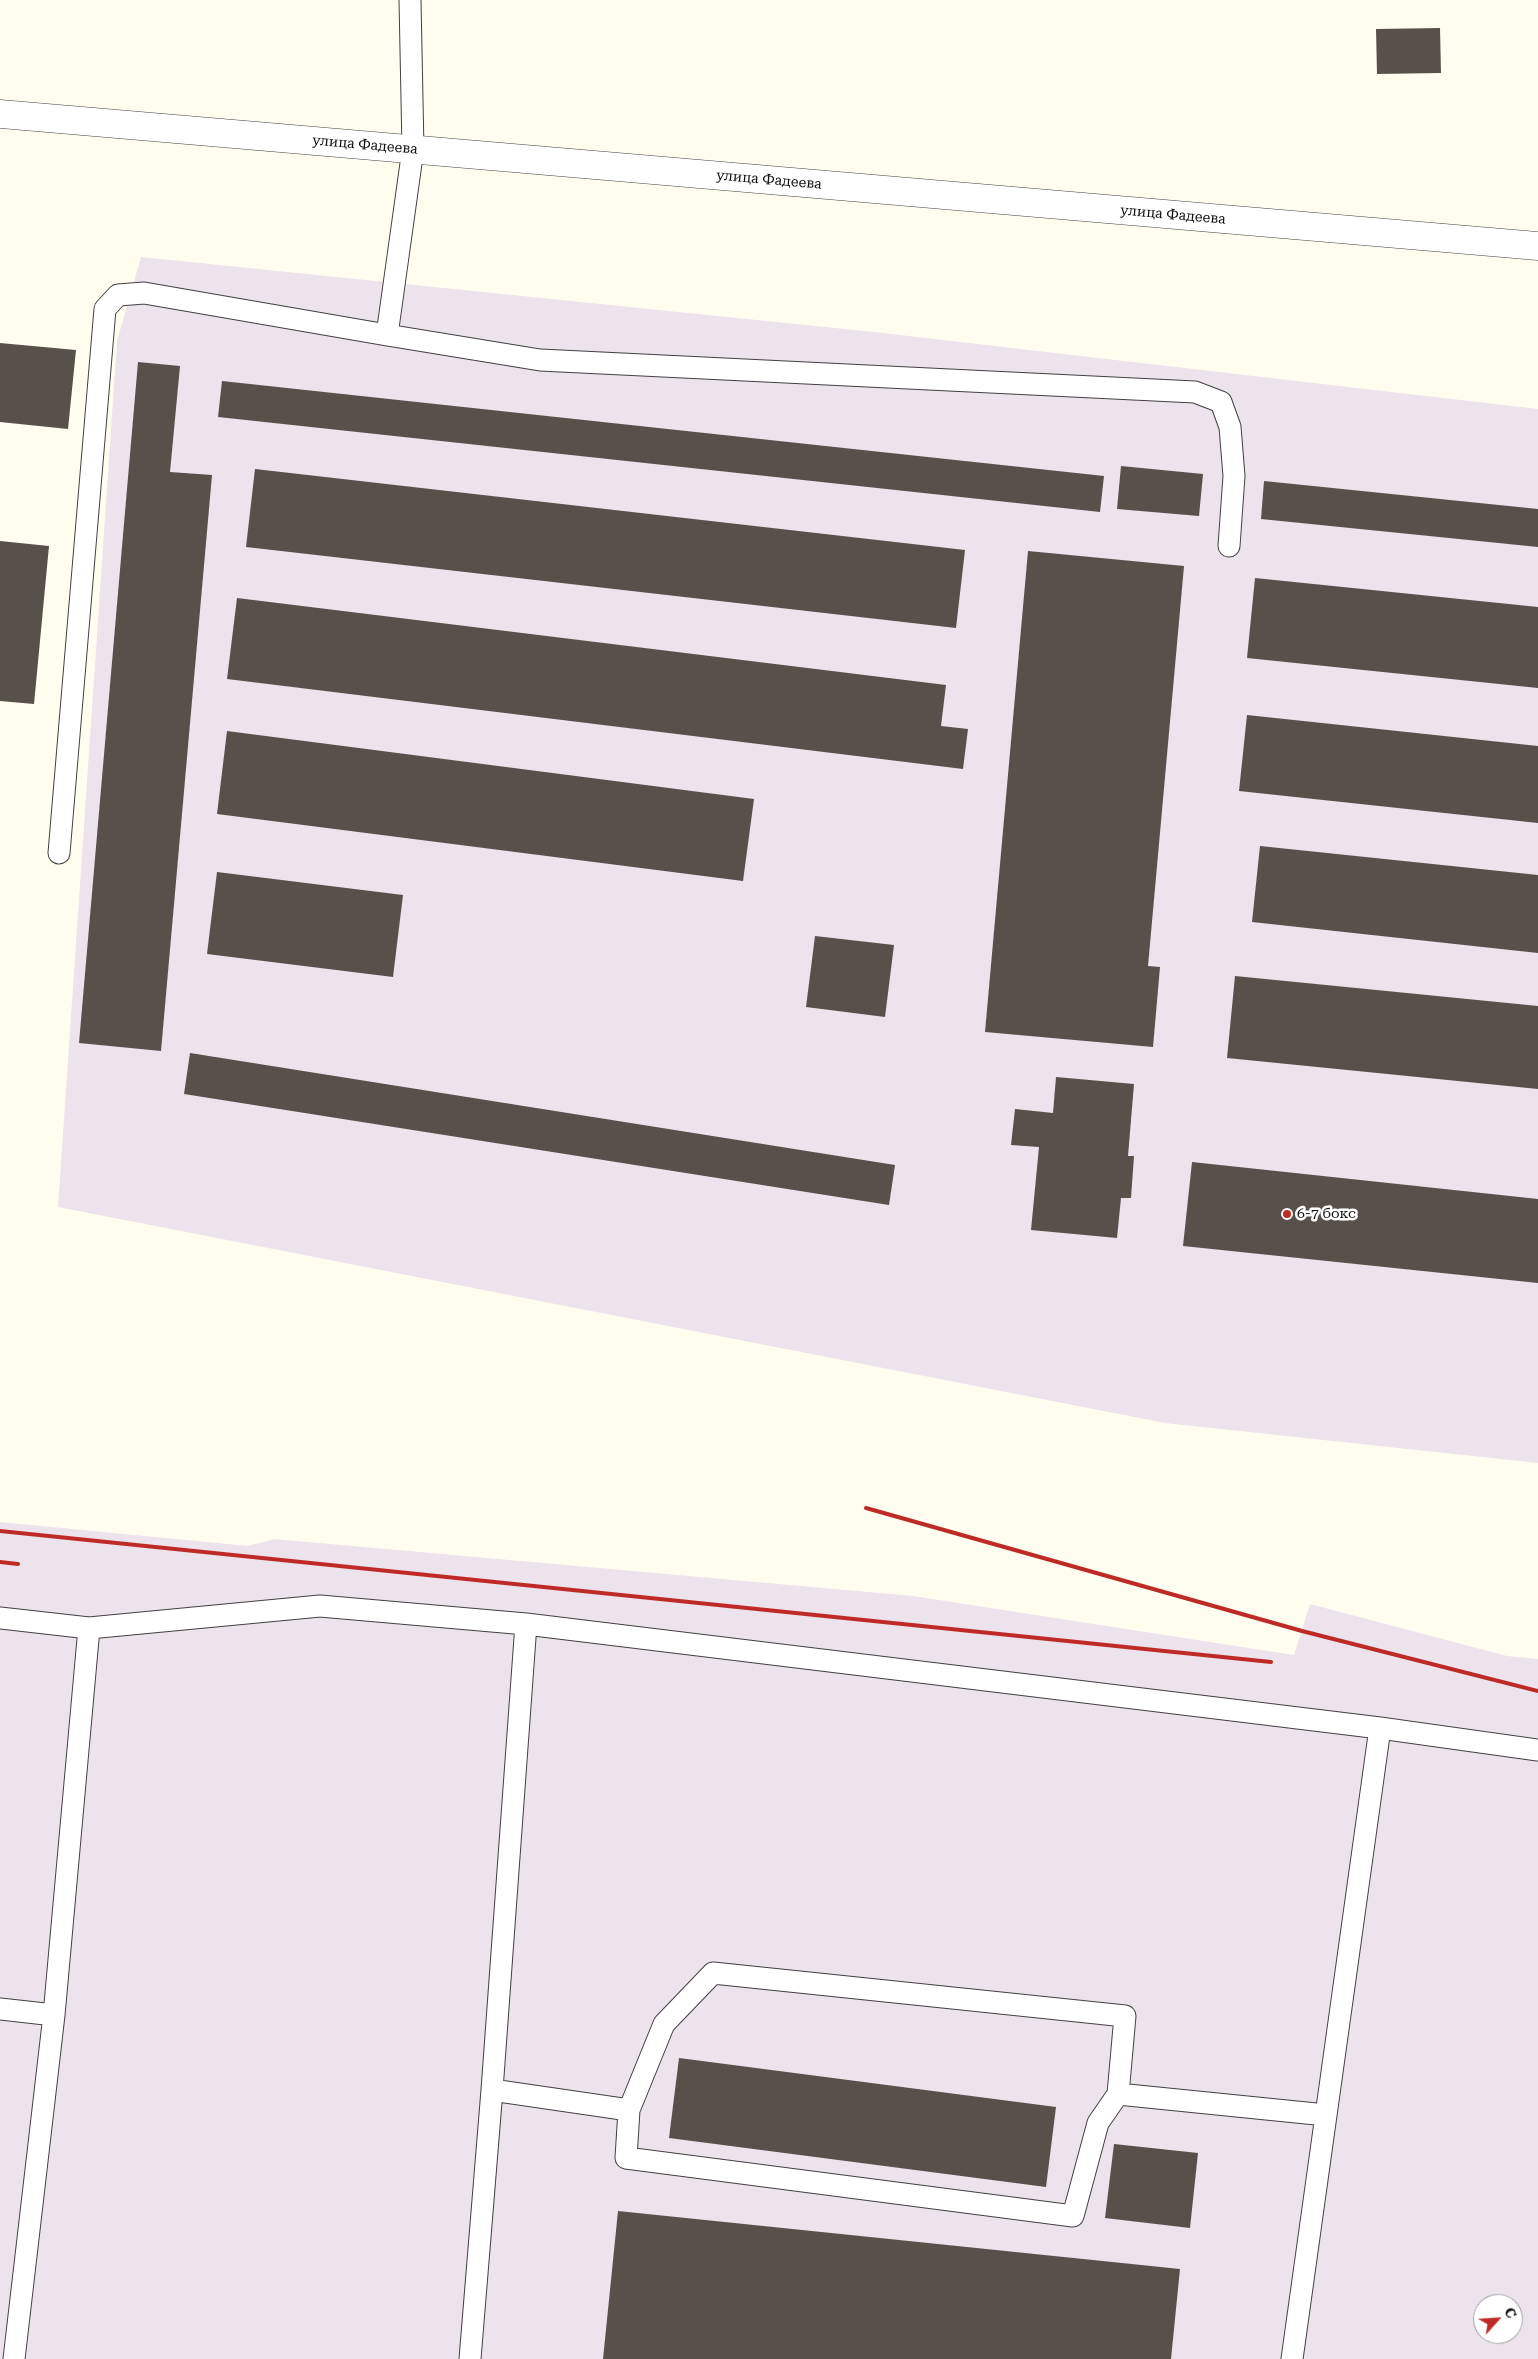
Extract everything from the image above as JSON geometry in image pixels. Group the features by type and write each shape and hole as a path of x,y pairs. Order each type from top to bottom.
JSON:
{"street":[{"name":"улица Фадеева","path":"0,114 1538,246"}],"lane":[{"path":"387,335 413,149 410,0"},
{"path":"59,853 105,309 118,296 144,293 540,360 1195,392 1221,402 1230,427 1234,476 1229,546"},
{"path":"0,1618 89,1628 320,1606 526,1624 1380,1728 1538,1750"},
{"path":"470,2359 492,2090 526,1624"},
{"path":"14,2359 54,2015 89,1628"},
{"path":"1292,2359 1380,1728"},
{"path":"714,1973 1125,2016 1118,2094 1098,2123 1073,2216 626,2158 629,2110 664,2024 714,1973"},
{"path":"0,2010 54,2015"},
{"path":"492,2090 629,2110"},
{"path":"1118,2094 1326,2115"}],"shaded area":[{"path":"141,257 874,332 1538,409 1538,1463 1165,1423 58,1207 117,341"},
{"path":"0,1522 248,1546 274,1539 913,1596 1294,1655 1310,1604 1507,1656 1538,1659 1538,2359 0,2359"}],"building":[{"path":"1440,28 1441,73 1377,74 1376,29"},
{"path":"0,343 76,350 68,429 0,422"},
{"path":"138,362 180,366 170,472 212,475 161,1051 79,1043"},
{"path":"222,381 1104,476 1100,512 218,417"},
{"path":"1121,466 1203,474 1199,516 1117,509"},
{"path":"255,469 965,550 956,628 246,547"},
{"path":"1264,481 1538,509 1538,547 1261,519"},
{"path":"0,541 49,546 34,704 0,701"},
{"path":"1028,551 1184,566 1148,966 1160,967 1153,1047 985,1032"},
{"path":"1255,578 1538,607 1538,688 1247,658"},
{"path":"237,598 946,685 941,726 968,729 963,769 227,679"},
{"path":"1247,715 1538,746 1538,823 1239,791"},
{"path":"227,731 754,799 743,881 217,814"},
{"path":"1260,846 1538,875 1538,953 1252,922"},
{"path":"217,872 403,895 393,977 207,954"},
{"path":"815,936 894,945 885,1017 806,1007"},
{"path":"1235,976 1538,1006 1538,1089 1227,1058"},
{"path":"190,1053 895,1165 889,1205 184,1094"},
{"path":"1056,1077 1134,1084 1128,1156 1134,1156 1131,1198 1121,1198 1117,1238 1031,1230 1039,1147 1011,1145 1015,1109 1053,1113"},
{"path":"1192,1162 1538,1199 1538,1283 1183,1246"},
{"path":"679,2058 1056,2107 1046,2187 669,2138"},
{"path":"1114,2144 1198,2153 1190,2228 1105,2218"},
{"path":"618,2211 1180,2269 1171,2359 603,2359"}],"railway":[{"path":"866,1508 1302,1631 1538,1691"},
{"path":"0,1531 1271,1662"},
{"path":"0,1562 18,1564"}],"place":[{"name":"6-7 бокс","path":"1287,1214"}]}
